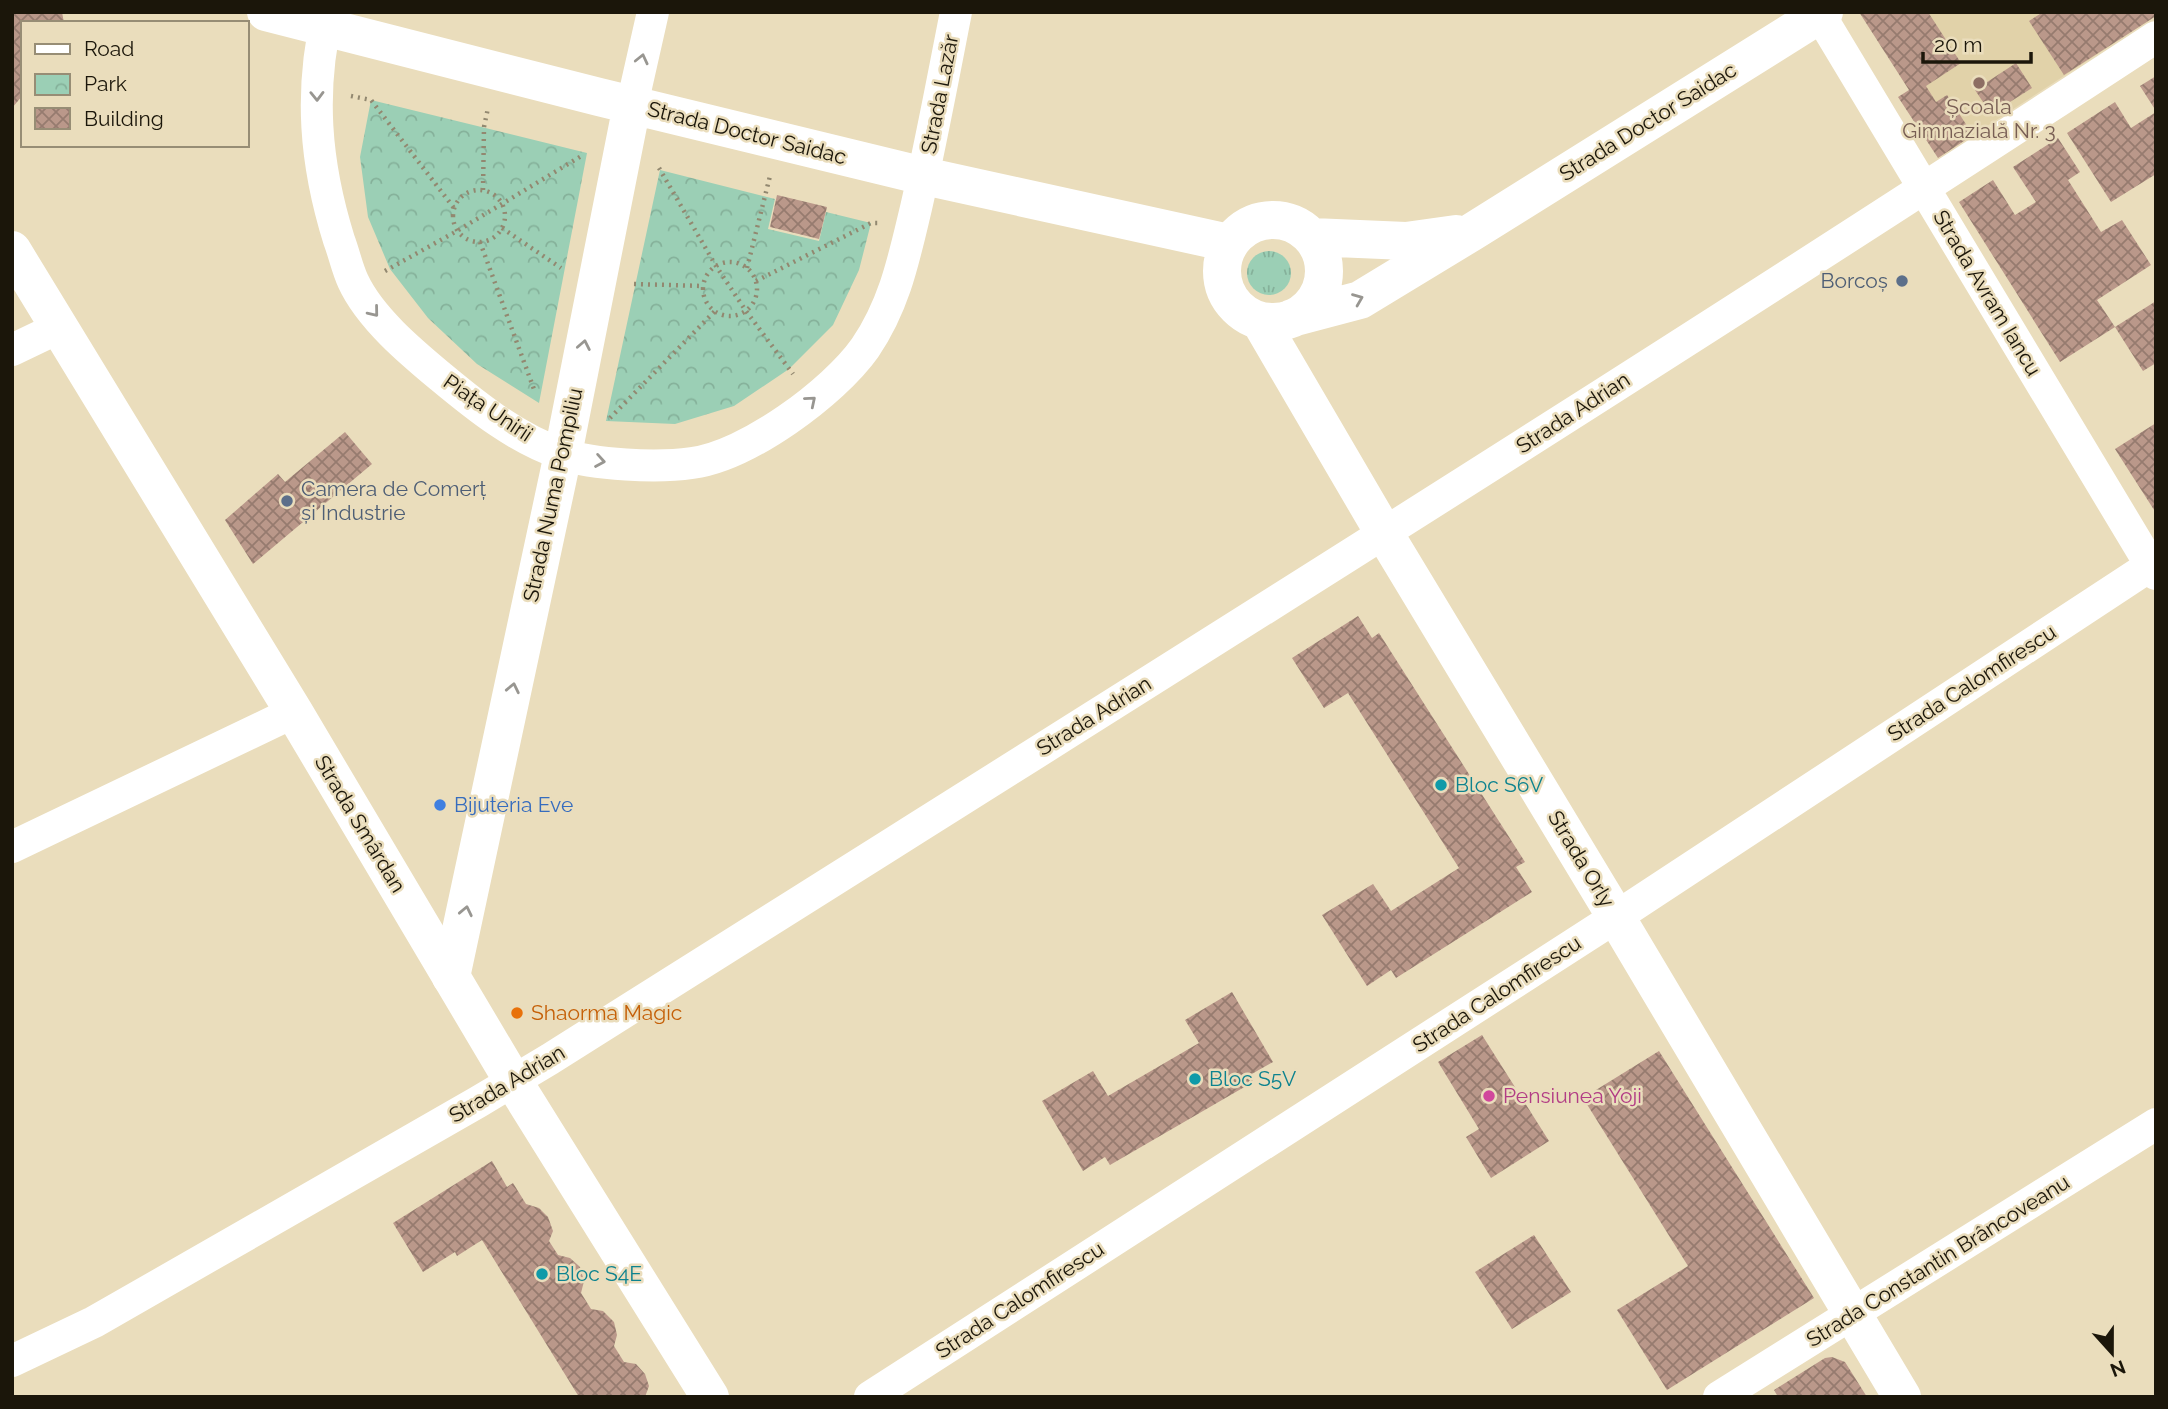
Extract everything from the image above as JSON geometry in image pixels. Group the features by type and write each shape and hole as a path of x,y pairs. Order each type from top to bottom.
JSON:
{"street":[{"name":"Strada Doctor Saidac","path":"266,12 326,20 495,71 632,105 924,176 1229,243 1240,231 1269,219 1286,221 1300,227 1312,237 1406,241 1472,232"},
{"name":"Strada Numa Pompiliu","path":"452,977 653,12"},
{"name":"Strada Lazăr","path":"924,176 956,12"},
{"name":"Strada Doctor Saidac","path":"1276,319 1360,300 1820,13"},
{"name":"Strada Avram Iancu","path":"1820,13 2154,567"},
{"name":"Piața Unirii","path":"326,20 316,89 319,162 353,282 373,312 420,359 467,398 517,433 563,454 623,465 693,463 739,449 797,413 864,350 886,314 905,261 924,176"},
{"name":"Strada Adrian","path":"12,1362 94,1322 513,1081 1384,533 1924,189 2156,37"},
{"path":"1229,243 1221,274 1225,290 1245,314 1276,319 1306,309 1317,298 1323,283 1324,267 1321,251 1312,237"},
{"name":"Strada Smârdan","path":"12,250 294,712 513,1081 710,1397"},
{"name":"Strada Orly","path":"1276,319 1384,533 1902,1397"},
{"path":"12,350 60,327"},
{"name":"Strada Calomfirescu","path":"870,1397 2154,567"},
{"path":"12,847 294,712"},
{"name":"Strada Constantin Brâncoveanu","path":"1719,1397 2156,1125"}],"path":[{"path":"483,190 484,127 495,71"},
{"path":"316,89 371,100 454,208"},
{"path":"747,268 778,141"},
{"path":"353,282 390,269 587,153"},
{"path":"656,159 716,266 746,311 814,399"},
{"path":"483,190 498,197 503,204 505,220 493,238 480,242 471,241 457,231 454,208 462,196 483,190"},
{"path":"756,281 871,223 912,226"},
{"path":"502,228 564,270"},
{"path":"480,242 539,403"},
{"path":"732,262 740,264 747,268 756,281 756,298 746,311 730,316 715,311 706,300 705,279 716,266 732,262"},
{"path":"563,454 606,421 715,311"}],"shaded area":[{"name":"Școala Gimnazială Nr. 3","path":"1860,12 2154,12 2156,16 1938,158 1909,90"}],"green space":[{"path":"371,100 587,153 539,403 477,364 428,318 390,269 368,217 360,157"},
{"path":"660,170 775,199 768,229 819,241 826,212 871,223 859,270 833,325 789,369 734,406 675,424 606,421"},
{"path":"1269,251 1285,257 1291,273 1285,289 1269,295 1253,289 1247,273 1253,257"}],"building":[{"path":"12,12 62,12 64,21 21,21 21,97 12,108"},
{"path":"1859,12 1928,12 1961,63 1926,86 1936,102 1947,95 1973,135 1938,158 1898,97 1909,90"},
{"path":"2043,12 2154,12 2156,16 2064,75 2029,21"},
{"path":"2016,63 2032,88 1991,114 1975,90"},
{"path":"2156,76 2156,111 2140,86"},
{"path":"2115,102 2131,128 2156,112 2156,174 2111,202 2067,133"},
{"path":"2058,138 2080,172 2068,180 2101,232 2122,220 2151,265 2097,300 2115,327 2060,362 1959,202 1993,180 2015,215 2036,202 2013,167"},
{"path":"777,195 827,207 819,239 770,227"},
{"path":"2156,301 2156,363 2143,371 2115,327"},
{"path":"2156,423 2156,513 2115,449"},
{"name":"Camera de Comerț și Industrie","path":"345,432 372,464 253,564 225,520 278,474 285,482"},
{"name":"Bloc S6V","path":"1358,616 1372,638 1379,633 1525,862 1516,867 1532,892 1396,978 1391,970 1367,986 1322,915 1373,884 1391,911 1459,868 1348,693 1324,708 1292,658"},
{"name":"Bloc S5V","path":"1232,992 1273,1062 1250,1075 1253,1082 1110,1165 1105,1157 1083,1171 1042,1101 1093,1071 1108,1096 1199,1043 1185,1020"},
{"name":"Pensiunea Yoji","path":"1482,1035 1549,1141 1491,1178 1466,1137 1479,1129 1438,1062"},
{"path":"1659,1051 1814,1298 1667,1390 1617,1310 1688,1266 1583,1098"},
{"name":"Bloc S4E","path":"492,1161 507,1187 513,1183 526,1204 539,1208 548,1217 553,1231 549,1241 558,1255 570,1258 580,1267 584,1281 581,1293 591,1309 603,1311 614,1322 617,1335 614,1346 624,1362 636,1364 645,1374 649,1386 645,1397 579,1397 482,1240 457,1256 455,1252 423,1272 393,1223"},
{"path":"1534,1235 1571,1292 1512,1329 1475,1272"},
{"path":"1832,1357 1845,1362 1867,1397 1778,1397 1774,1390 1825,1358"}],"place":[{"name":"Școala Gimnazială Nr. 3","path":"1979,83"},
{"name":"Borcoș","path":"1902,281"},
{"name":"Camera de Comerț și Industrie","path":"287,501"},
{"name":"Bloc S6V","path":"1441,785"},
{"name":"Bijuteria Eve","path":"440,805"},
{"name":"Shaorma Magic","path":"517,1013"},
{"name":"Bloc S5V","path":"1195,1079"},
{"name":"Pensiunea Yoji","path":"1489,1096"},
{"name":"Bloc S4E","path":"542,1274"}]}
